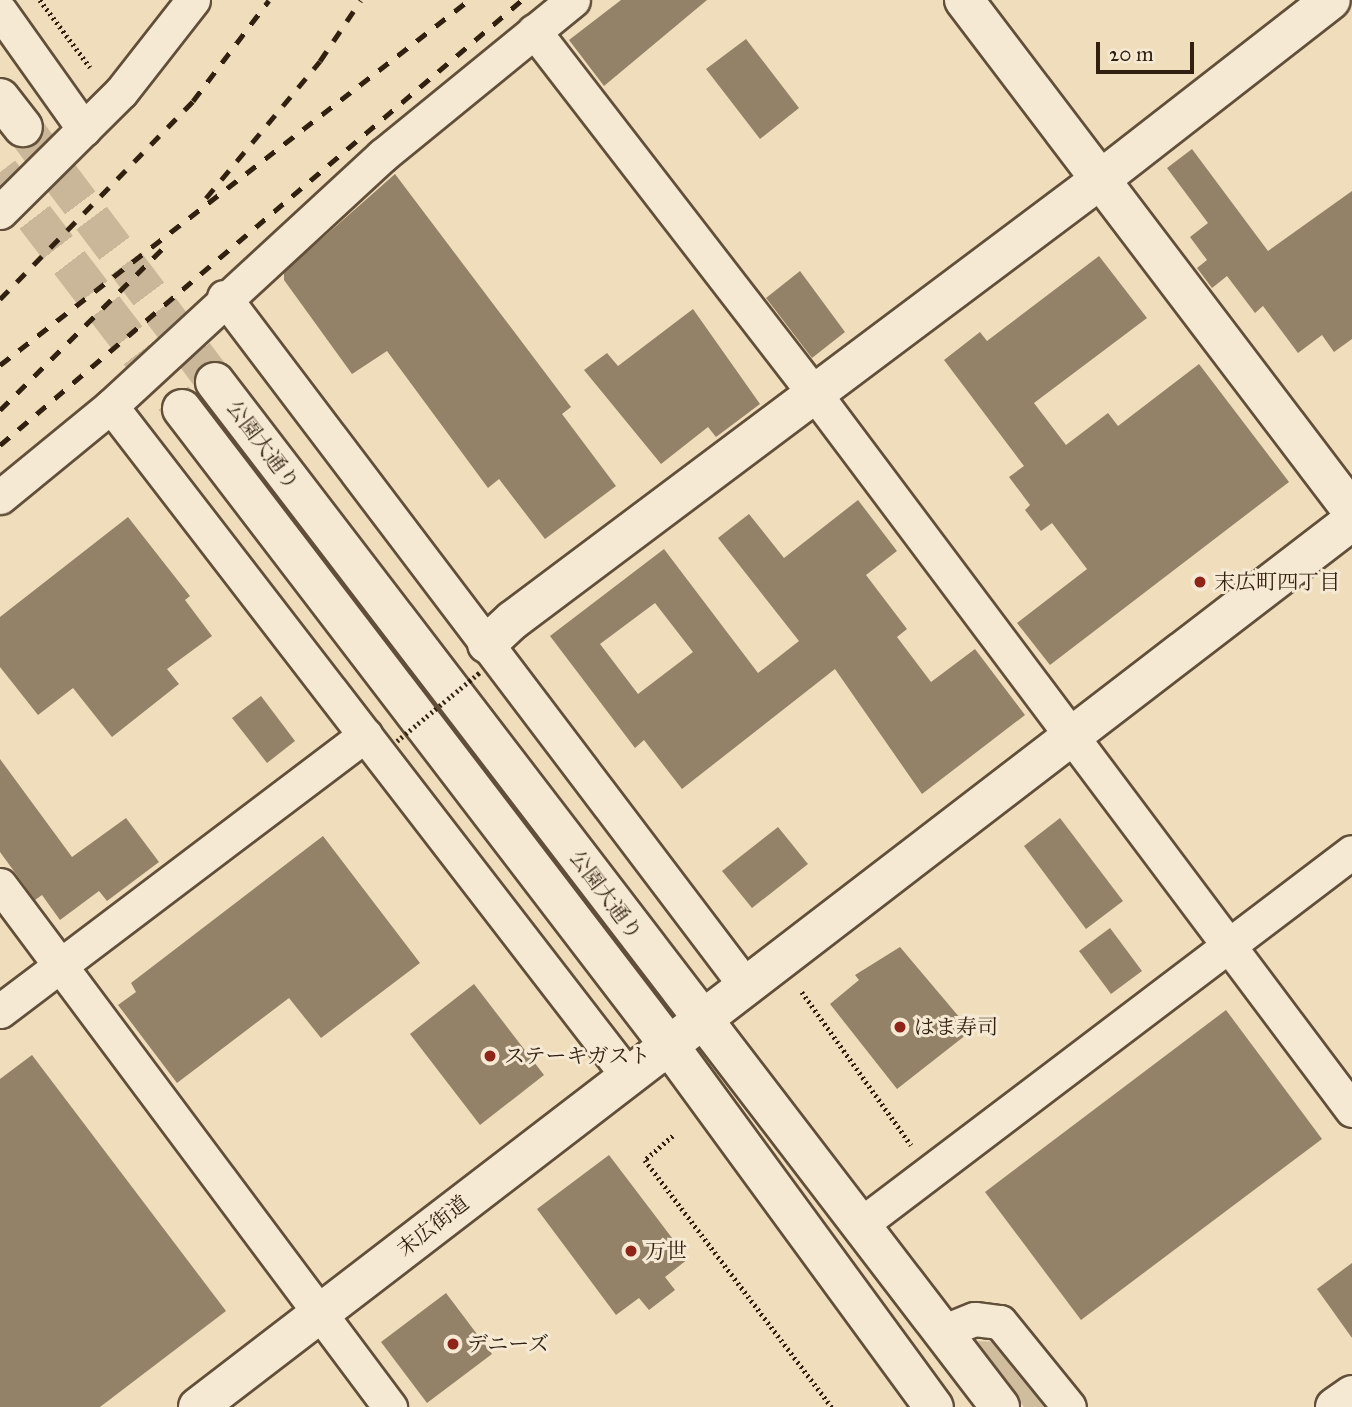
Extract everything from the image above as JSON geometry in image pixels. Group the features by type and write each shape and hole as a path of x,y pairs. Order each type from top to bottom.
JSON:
{"street":[{"path":"0,212 121,92 194,0"},
{"path":"0,497 111,406 224,297 383,155 573,0"},
{"path":"964,0 1352,512"},
{"path":"483,659 513,620 1101,179 1308,7"},
{"path":"0,11 84,129"},
{"path":"534,31 815,394 1069,737 1352,1110"},
{"path":"0,98 23,127"},
{"path":"224,297 483,659 745,985"},
{"name":"公園大通り","path":"215,382 1000,1407"},
{"path":"111,406 627,1075"},
{"name":"公園大通り","path":"182,409 668,1044 934,1407"},
{"name":"末広街道","path":"198,1407 627,1075 1352,522"},
{"path":"0,1011 365,735"},
{"path":"860,1225 1352,852"},
{"path":"0,885 390,1407"},
{"path":"942,1332 975,1319 1000,1322 1069,1407"},
{"path":"1335,1407 1352,1395"}],"path":[{"path":"40,0 90,67"},
{"path":"397,741 483,659"},
{"path":"802,992 911,1146 901,1152"},
{"path":"673,1136 645,1160 832,1407"}],"shaded area":[{"path":"974,1341 999,1342 1048,1407 1024,1407"}],"building":[{"path":"621,0 707,0 604,86 569,40"},
{"path":"746,39 799,108 760,139 706,69"},
{"path":"1192,149 1268,251 1352,191 1352,339 1334,352 1322,335 1298,353 1263,306 1255,313 1227,276 1212,288 1197,268 1207,260 1190,237 1208,223 1167,168"},
{"path":"395,174 571,407 562,414 616,486 545,539 499,479 488,488 387,351 352,374 284,280 284,272"},
{"path":"1099,256 1147,318 1034,403 1066,445 1108,413 1118,426 1199,364 1289,482 1050,665 1017,623 1087,569 1052,523 1041,531 1025,510 1030,505 1009,477 1024,466 944,360 980,332 987,341"},
{"path":"800,271 845,332 812,358 766,298"},
{"path":"693,309 760,404 716,437 708,427 661,464 584,370 607,353 618,366"},
{"path":"858,500 897,551 866,575 907,629 897,637 931,682 975,649 1025,715 922,794 835,669 682,789 644,740 635,748 550,636 664,549 758,673 799,641 718,538 749,514 784,558","holes":["655,603 693,652 638,694 600,644"]},
{"path":"128,517 190,596 185,600 212,636 167,669 179,684 112,737 73,688 38,715 0,667 0,617"},
{"path":"261,696 295,741 267,763 232,718"},
{"path":"0,759 72,857 126,818 159,862 107,901 99,891 60,920 42,895 35,900 0,852"},
{"path":"1060,818 1123,901 1086,929 1024,846"},
{"path":"778,827 808,864 752,908 722,871"},
{"path":"323,836 420,963 321,1038 289,998 177,1083 118,1005 136,992 131,983"},
{"path":"1110,928 1142,971 1111,994 1079,951"},
{"path":"900,947 971,1031 897,1089 830,1004 859,980 855,975"},
{"path":"474,984 544,1075 480,1125 410,1034"},
{"path":"1226,1010 1322,1139 1081,1320 985,1192"},
{"path":"32,1055 226,1311 100,1407 0,1407 0,1079"},
{"path":"609,1155 688,1259 665,1277 675,1290 649,1310 639,1298 616,1315 537,1209"},
{"path":"1352,1263 1352,1338 1317,1289"},
{"path":"446,1293 492,1354 427,1403 381,1342"}],"tunnel":[{"path":"23,127 215,382"},
{"path":"0,172 182,409"}],"railway":[{"path":"0,299 193,101 269,0"},
{"path":"206,198 320,61 361,0"},
{"path":"0,365 469,0"},
{"path":"0,445 522,0"},
{"path":"0,410 165,246"}],"place":[{"name":"末広町四丁目","path":"1200,582"},
{"name":"はま寿司","path":"900,1027"},
{"name":"ステーキガスト","path":"490,1056"},
{"name":"万世","path":"631,1251"},
{"name":"デニーズ","path":"453,1344"}]}
